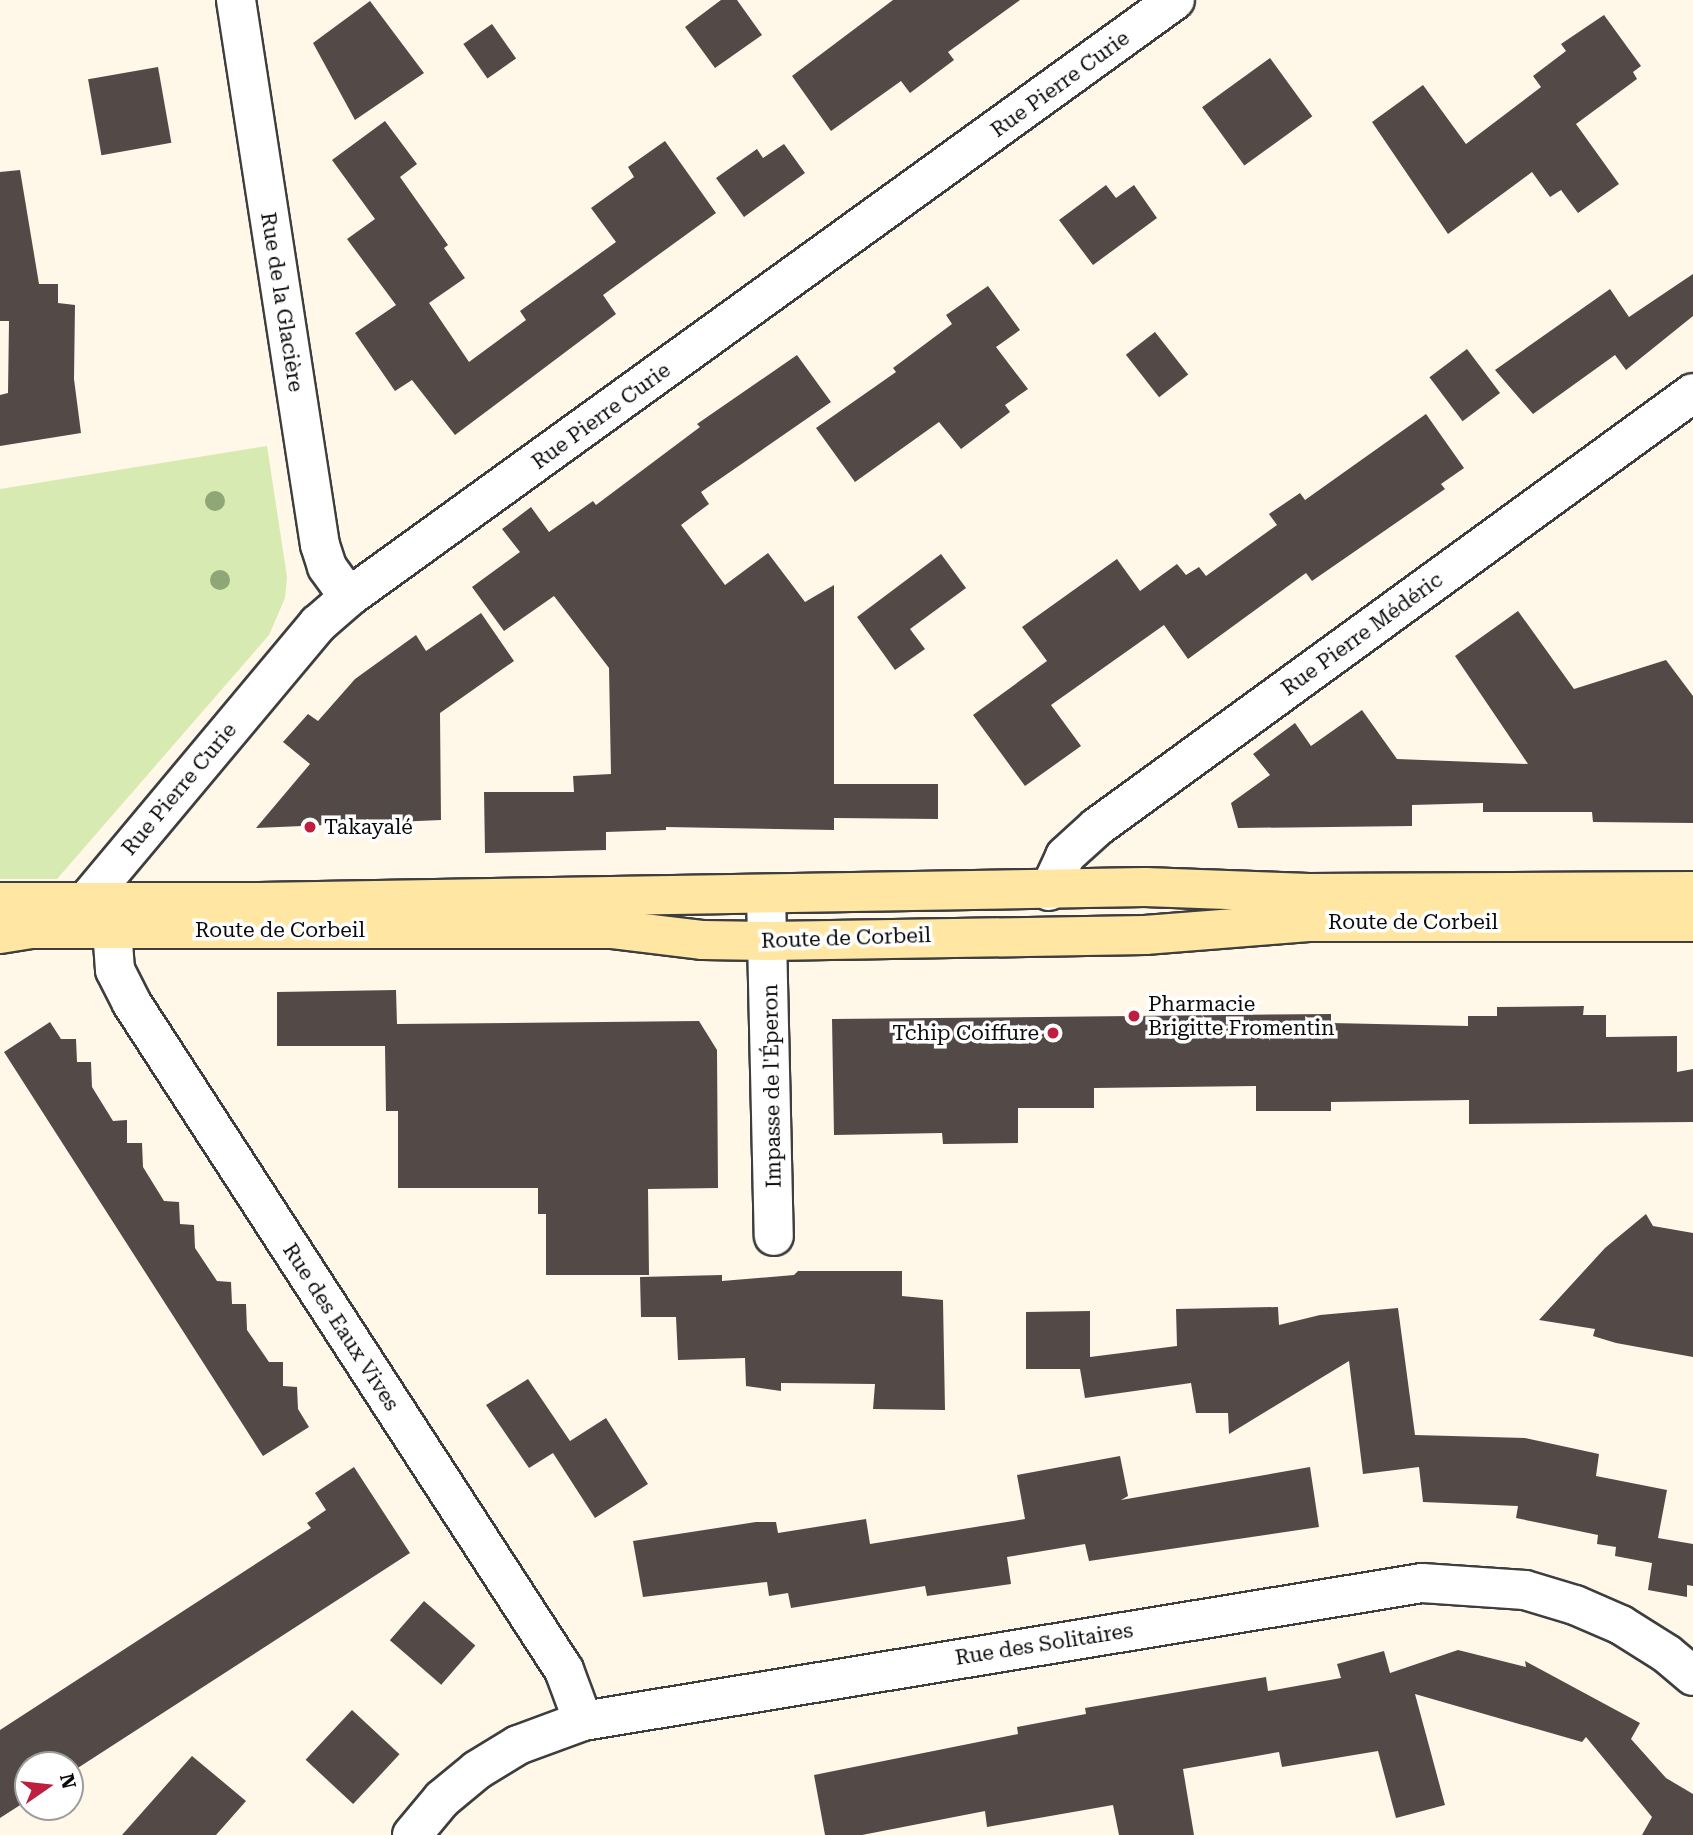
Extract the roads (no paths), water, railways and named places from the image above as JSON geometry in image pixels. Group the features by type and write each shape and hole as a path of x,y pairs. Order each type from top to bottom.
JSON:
{"main road":[{"name":"Route de Corbeil","path":"0,902 259,902 1049,891 1145,887 1309,893 1693,891"},
{"path":"924,935 1049,891"},
{"name":"Route de Corbeil","path":"0,934 112,929 611,929 703,940 769,941 924,935 1180,933 1311,922 1693,922"}],"street":[{"name":"Rue de la Glacière","path":"236,0 320,545 327,567 349,597"},
{"name":"Rue Pierre Curie","path":"88,900 318,624 349,597 1175,0"},
{"name":"Rue Pierre Médéric","path":"1049,891 1065,856 1097,827 1693,393"},
{"name":"Impasse de l'Éperon","path":"766,894 774,1236"},
{"name":"Rue des Eaux Vives","path":"112,929 115,970 131,1002 564,1670 583,1721"},
{"name":"Rue des Solitaires","path":"412,1835 442,1799 477,1770 519,1745 583,1721 1422,1583 1525,1590 1574,1605 1621,1625 1667,1654 1693,1676"}],"place":[{"name":"Takayalé","path":"310,827"},
{"name":"Pharmacie Brigitte Fromentin","path":"1134,1016"},
{"name":"Tchip Coiffure","path":"1053,1033"}]}
